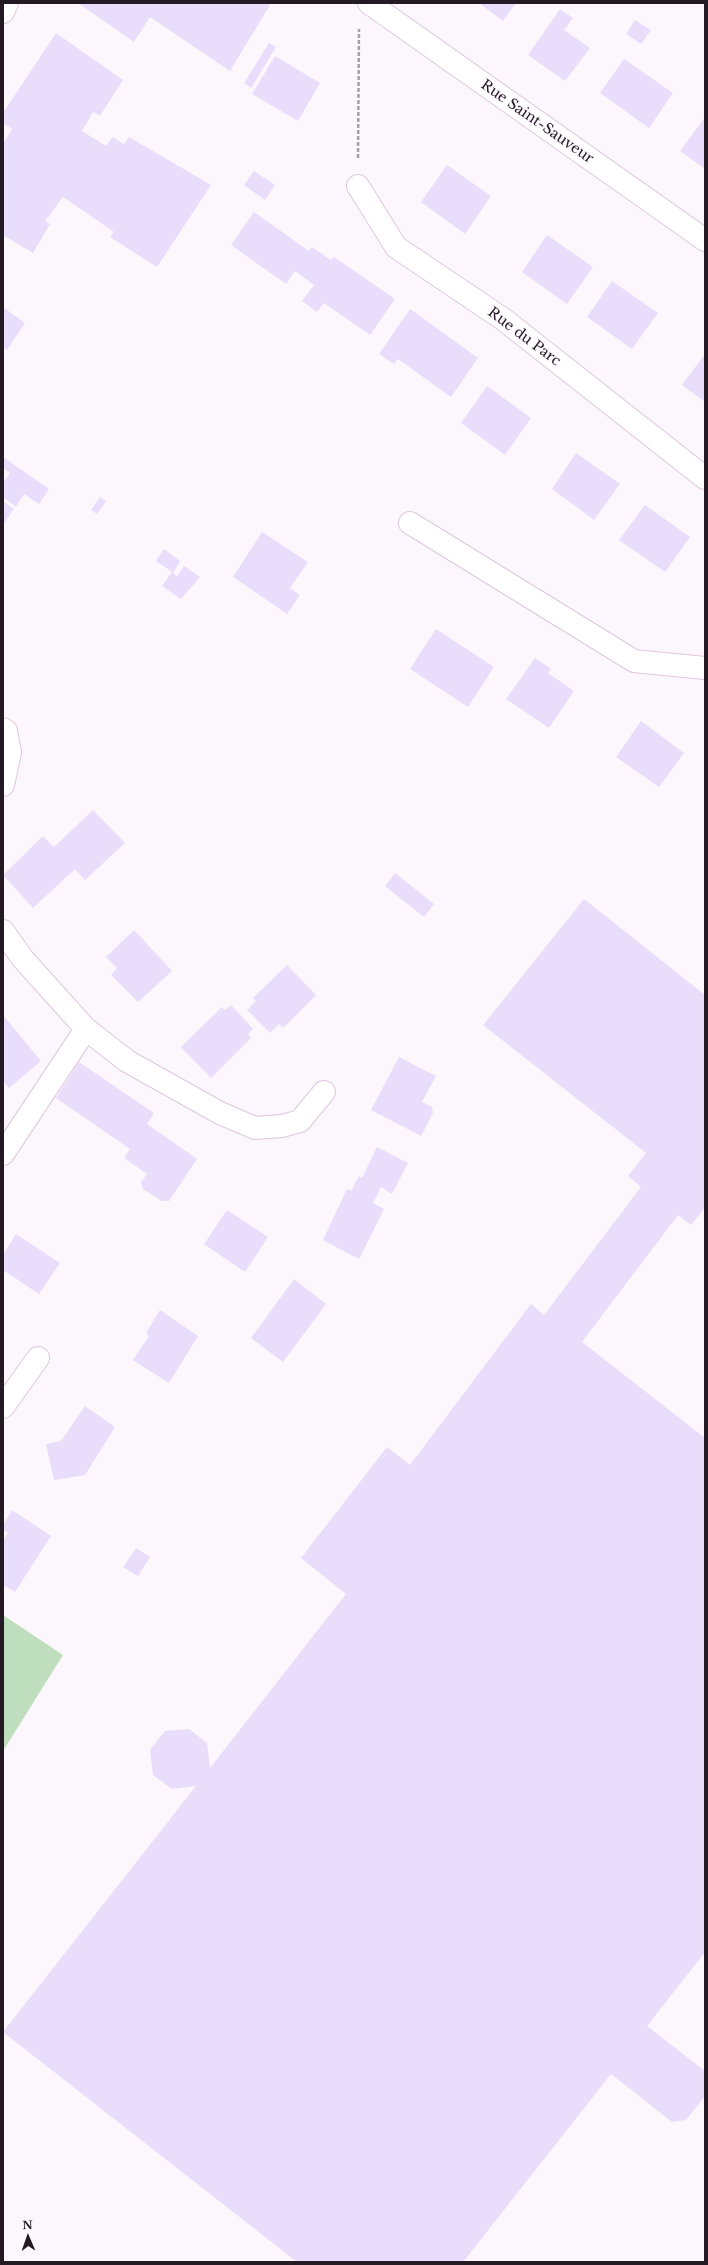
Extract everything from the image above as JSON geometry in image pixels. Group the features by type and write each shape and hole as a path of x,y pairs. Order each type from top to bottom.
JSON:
{"street":[{"path":"3,12 7,3"},
{"name":"Rue Saint-Sauveur","path":"369,3 705,240"},
{"name":"Rue du Parc","path":"358,186 396,247 503,319 705,478"},
{"path":"410,523 634,661 705,668"},
{"path":"3,729 6,731 10,752 3,785"},
{"path":"3,931 23,959 86,1029 127,1061 220,1112 255,1128 282,1126 300,1120 324,1092"},
{"path":"3,1154 86,1029"},
{"path":"3,1407 38,1358"}],"path":[{"path":"358,186 359,27"}],"green space":[{"path":"3,1615 63,1655 3,1751"}],"building":[{"path":"78,3 267,3 270,5 230,71 150,17 134,42"},
{"path":"479,3 516,3 503,21"},
{"path":"560,9 573,18 564,30 590,48 565,81 528,55"},
{"path":"635,20 651,30 641,44 626,34"},
{"path":"56,33 123,80 100,116 93,112 82,131 106,146 113,137 124,144 129,137 211,185 157,267 110,237 114,232 63,197 45,221 50,224 33,253 3,235 3,144 12,129 3,123 3,113"},
{"path":"269,43 276,47 251,88 244,83"},
{"path":"275,56 320,83 298,121 252,94"},
{"path":"624,59 673,93 649,128 600,93"},
{"path":"705,117 705,169 680,151"},
{"path":"447,165 491,196 465,234 421,202"},
{"path":"254,171 275,185 265,200 244,185"},
{"path":"254,212 309,251 312,247 331,260 334,257 395,299 370,335 324,303 317,312 302,301 314,285 295,271 286,284 231,245"},
{"path":"547,235 593,267 567,304 522,272"},
{"path":"612,281 658,313 632,349 587,317"},
{"path":"3,307 25,323 7,350 3,347"},
{"path":"410,309 478,358 451,397 398,359 394,364 379,354"},
{"path":"705,354 705,402 682,385"},
{"path":"487,386 531,418 505,455 461,423"},
{"path":"576,453 620,484 594,520 552,489"},
{"path":"3,457 49,489 39,504 24,494 16,507 3,497 3,483 10,473 3,468"},
{"path":"100,497 106,501 97,514 91,510"},
{"path":"3,501 14,509 3,525"},
{"path":"645,505 690,537 665,572 619,540"},
{"path":"262,532 308,562 290,588 300,595 287,614 233,577"},
{"path":"164,549 180,561 173,573 177,576 184,566 200,577 181,599 162,586 172,572 156,561"},
{"path":"436,629 494,667 468,707 410,669"},
{"path":"535,658 551,669 548,673 574,691 549,728 506,699"},
{"path":"641,721 684,753 659,787 616,757"},
{"path":"93,810 125,843 85,880 75,869 33,908 3,875 43,836 54,847"},
{"path":"395,873 434,904 424,917 385,886"},
{"path":"584,899 705,995 705,1207 691,1225 678,1215 582,1342 705,1438 705,1952 647,2026 705,2071 705,2096 686,2120 672,2122 611,2074 463,2262 297,2262 3,2032 196,1786 172,1789 153,1775 150,1750 165,1731 189,1729 207,1743 210,1768 346,1594 301,1558 387,1447 410,1465 531,1304 544,1315 641,1187 628,1176 646,1153 483,1025"},
{"path":"134,930 172,971 138,1002 111,975 117,968 106,957"},
{"path":"287,965 316,995 283,1028 279,1024 270,1033 247,1010 256,1001 253,998"},
{"path":"231,1005 253,1029 248,1034 251,1038 211,1078 181,1047 222,1007 225,1010"},
{"path":"3,1015 41,1061 9,1088 3,1081"},
{"path":"399,1057 436,1076 422,1102 432,1107 433,1113 421,1136 371,1110"},
{"path":"79,1062 154,1113 147,1124 197,1159 169,1201 162,1201 143,1189 141,1182 147,1174 124,1158 130,1149 56,1098"},
{"path":"377,1147 408,1163 392,1194 381,1187 373,1203 384,1209 359,1259 323,1240 347,1189 351,1191 359,1176 362,1178"},
{"path":"227,1210 268,1237 245,1272 204,1244"},
{"path":"16,1234 60,1263 39,1294 3,1270 3,1255"},
{"path":"294,1279 326,1304 283,1362 251,1338"},
{"path":"160,1310 198,1336 169,1383 133,1360 149,1336 146,1333"},
{"path":"85,1406 115,1427 85,1475 54,1480 46,1444 61,1441"},
{"path":"12,1510 51,1536 15,1592 3,1585 3,1541 8,1533 3,1530 3,1525"},
{"path":"136,1548 150,1557 138,1576 123,1567"}]}
